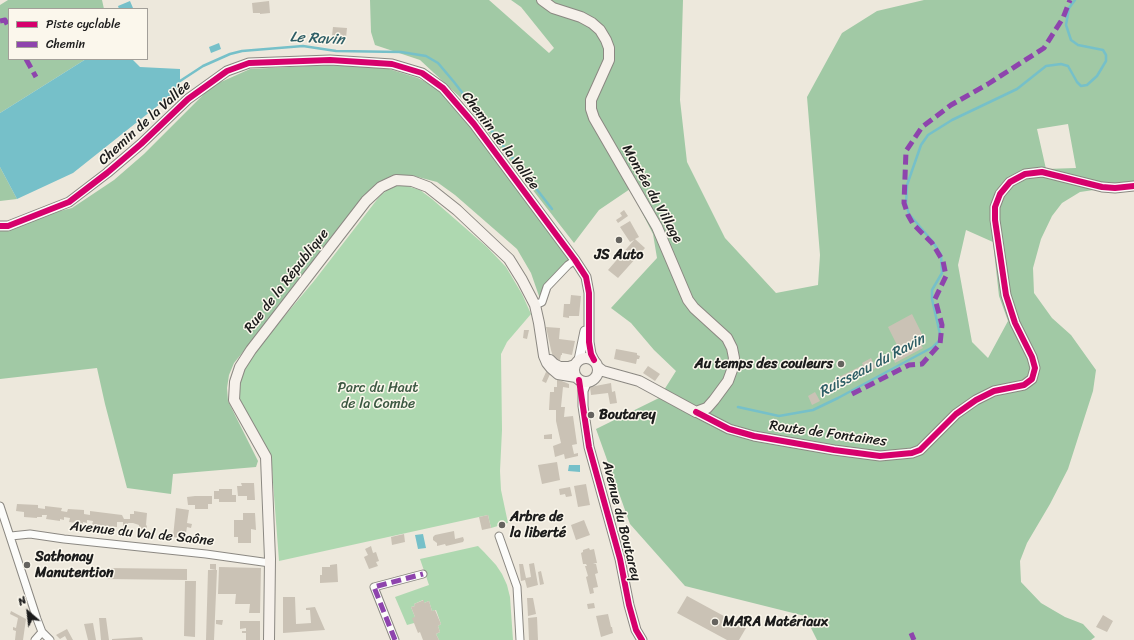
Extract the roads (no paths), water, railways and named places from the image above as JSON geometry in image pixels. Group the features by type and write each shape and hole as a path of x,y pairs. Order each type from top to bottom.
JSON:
{"main road":[{"name":"Montée du Village","path":"542,0 553,8 581,17 592,23 600,30 606,40 609,48 608,60 591,100 591,109 594,118 658,227 688,300 694,308 727,338 732,348 734,358 728,381 707,408 696,412"},
{"name":"Rue de la République","path":"270,640 270,563 266,457 234,400 235,382 240,367 251,350 366,201 381,187 396,180 412,181 428,187 457,210 509,258 535,305 544,356 547,363 558,374 580,380"},
{"name":"Rue de la République","path":"542,340 550,360 554,364 560,367 569,367 577,363"},
{"path":"624,377 596,378 593,381 580,380 574,371 577,363 586,358 596,364 603,371 639,381 696,412"},
{"path":"596,364 599,371 596,378"}],"street":[{"name":"Chemin de la Vallée","path":"0,226 8,226 69,202 107,173 141,144 188,99 227,71 250,63 330,60 392,64 422,73 443,88 474,124 576,262"},
{"name":"Route de Fontaines","path":"696,412 729,429 754,436 880,456 912,453 920,450 956,414 976,400 994,391 1024,385 1032,379 1035,368 1032,357 1015,323 1006,295 995,220 995,207 1000,194 1010,182 1025,174 1042,172 1102,187 1120,188 1134,186"},
{"path":"535,305 542,302 547,287 568,265 576,262 586,277 589,293 589,342 591,354 596,364"},
{"path":"577,363 589,318"},
{"name":"Avenue du Boutarey","path":"580,380 589,447 620,559 636,630 642,640"},
{"path":"0,506 11,536 31,603 42,632 50,640"},
{"path":"0,530 8,528"},
{"name":"Avenue du Val de Saône","path":"11,536 30,534 206,554 270,563"},
{"path":"499,536 517,587 520,640"},
{"path":"395,640 374,587 423,574"},
{"path":"35,640 42,632"}],"water":[{"path":"130,1 133,8 119,8 118,6"},
{"path":"219,43 221,49 211,53 209,47"},
{"path":"84,60 133,60 140,67 180,69 180,88 73,173 17,199 0,167 0,113"},
{"path":"569,465 580,465 580,472 568,471"},
{"path":"423,534 426,548 418,549 415,535"}],"waterway":[{"name":"Ruisseau du Ravin","path":"738,407 779,416 813,410 933,347 940,340 932,299 932,290 942,273 941,255 933,242 909,214 906,204 907,185 921,145 928,135 952,120 1017,89 1046,66 1061,64 1068,66 1081,86 1087,85 1097,76 1106,61 1106,55 1103,50 1078,45 1071,40 1066,25 1069,8 1075,0"},
{"name":"Le Ravin","path":"177,83 203,66 230,54 242,51 303,46 336,51 401,52 426,56 438,63 454,82 552,209"}],"place":[{"name":"JS Auto","path":"619,240"},
{"name":"Au temps des couleurs","path":"841,364"},
{"name":"Boutarey","path":"591,415"},
{"name":"Arbre de la liberté","path":"502,525"},
{"name":"Sathonay Manutention","path":"27,565"},
{"name":"MARA Matériaux","path":"715,622"}],"park label":[{"name":"Parc du Haut de la Combe","path":"378,396"}]}
